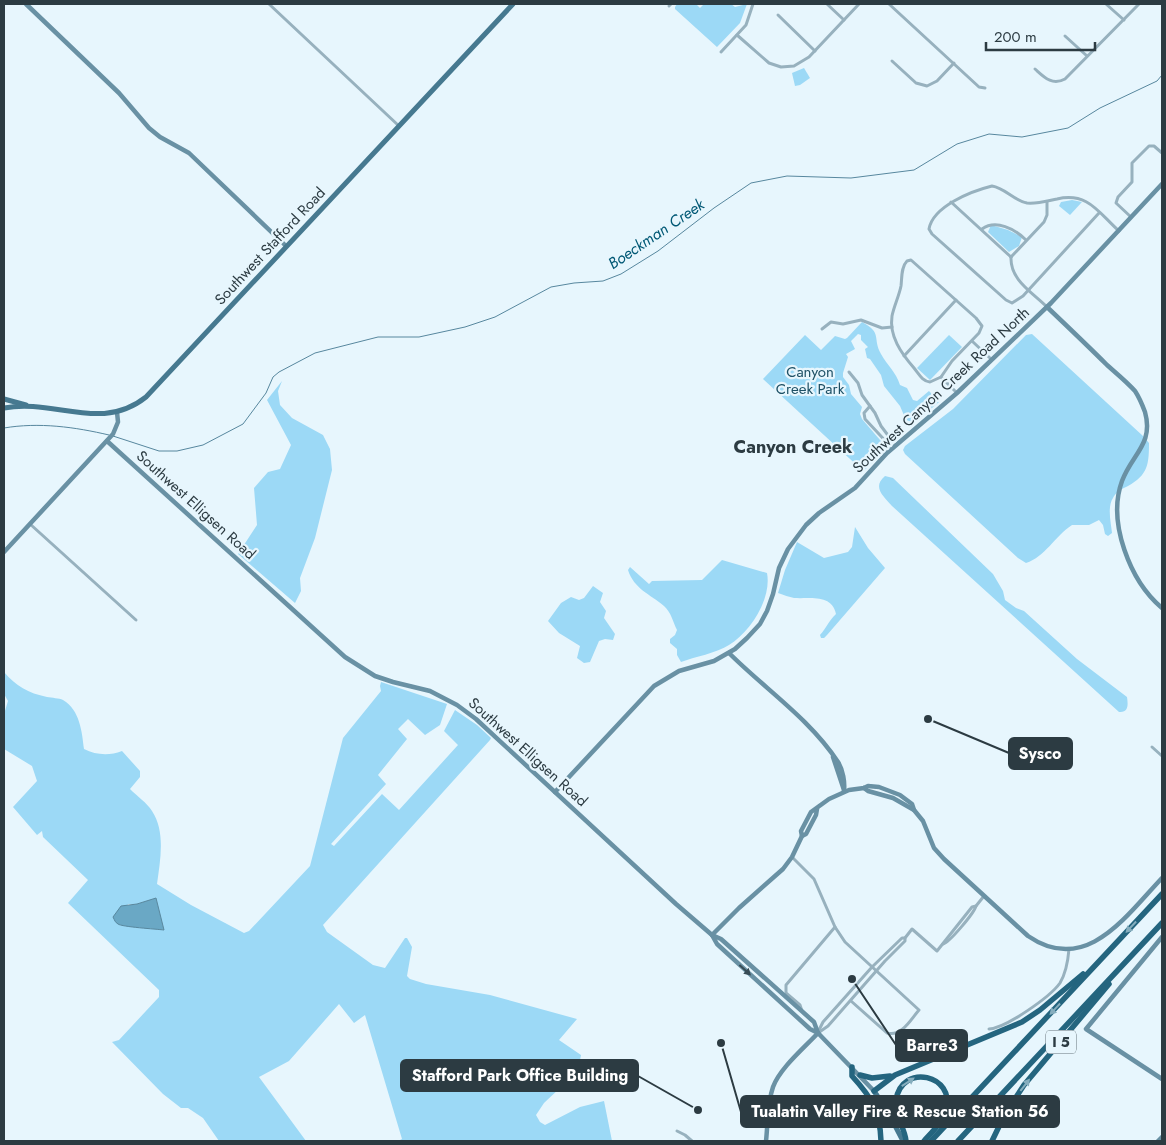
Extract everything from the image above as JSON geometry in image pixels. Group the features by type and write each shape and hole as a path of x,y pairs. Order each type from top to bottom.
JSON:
{"highway":[{"name":"I 5","path":"931,1141 1162,894"},
{"name":"I 5","path":"958,1141 1162,923"},
{"name":"I 5","path":"992,1141 1005,1114 1024,1085 1138,948"},
{"name":"I 5","path":"860,1075 883,1078 895,1075 1022,1022 1040,1010 1100,960"},
{"path":"852,1067 852,1076 868,1094 876,1107 881,1141"},
{"name":"I 5","path":"874,1091 895,1075"},
{"path":"904,1141 905,1133 896,1109 897,1094 905,1082 923,1076 931,1078 940,1084 945,1091 947,1101 944,1116 924,1141"}],"main road":[{"path":"26,4 120,93 149,128 189,153 286,246"},
{"name":"Southwest Stafford Road","path":"4,408 29,406 86,414 106,414 117,412 139,402 154,390 512,4"},
{"name":"Southwest Canyon Creek Road North","path":"555,792 654,686 679,671 714,661 729,653 747,638 762,621 772,598 779,568 799,532 815,516 855,488 893,449 957,393 1047,307 1162,184"},
{"path":"1047,307 1128,384 1141,402 1147,425 1146,440 1122,481 1118,496 1117,512 1120,530 1134,572 1146,593 1162,608"},
{"path":"4,399 29,406"},
{"path":"4,552 107,441 117,427 117,412"},
{"name":"Southwest Elligsen Road","path":"107,441 345,657 375,676 430,692 457,706 476,719 712,935 717,944 810,1029 818,1033 874,1091 904,1141"},
{"path":"729,653 823,741 838,762 844,777 844,791"},
{"path":"712,935 744,903 776,877 792,857 802,836 800,831 812,812 828,799 844,791 868,786 892,791 908,800 923,821 934,848 939,854 1024,933 1034,940 1052,947 1069,949 1087,946 1106,936 1162,878"},
{"name":"Southwest Elligsen Road","path":"712,935 721,938 814,1022 818,1033"},
{"path":"1162,938 1086,1029 1162,1079"},
{"path":"766,1141 770,1098 775,1082 781,1072 818,1033"},
{"path":"1158,1141 1162,1137"}],"street":[{"path":"269,4 399,126"},
{"path":"721,52 746,24 753,4"},
{"path":"827,4 844,20"},
{"path":"737,35 762,59 775,66 799,64 815,51 859,4"},
{"path":"890,4 980,88 985,88"},
{"path":"1106,4 1124,20"},
{"path":"1035,69 1049,81 1060,82 1139,4"},
{"path":"778,15 815,51"},
{"path":"1065,36 1087,56"},
{"path":"892,61 916,83 927,86 937,82 954,63"},
{"path":"1131,217 1116,203 1118,197 1132,182 1132,163 1149,146 1154,146 1162,153"},
{"path":"1099,213 1029,290 1015,302 1009,302 930,232 932,221 951,202 992,186 1023,202 1047,202 1077,197 1086,201 1119,231"},
{"path":"951,202 1011,257"},
{"path":"1047,202 1046,218 1011,257 1013,272 1047,307"},
{"path":"982,229 996,224 1019,233 1026,240"},
{"path":"907,261 913,261 976,318 982,326 982,330 952,361 941,377 930,382 924,381 904,356 898,346 892,327 892,316 903,268 907,261"},
{"path":"904,356 956,300"},
{"path":"822,329 831,322 843,324 858,320 882,328 892,327"},
{"path":"972,341 991,359"},
{"path":"849,372 858,383 862,395 875,412 881,426 890,438"},
{"path":"941,377 957,393"},
{"path":"870,406 864,413 865,419 893,449"},
{"path":"30,524 136,620"},
{"path":"1152,746 1162,756"},
{"path":"792,857 814,879 835,927 845,942 919,1010 899,1033 893,1035 888,1034 851,1001"},
{"path":"818,1033 828,1026 851,1001 905,941 905,938 912,929 937,951 972,907 976,906 984,896"},
{"path":"802,1012 800,1005 785,990 786,985 835,927"},
{"path":"818,1033 823,1022 872,967 902,938 905,938"},
{"path":"989,1029 1000,1026 1021,1014 1054,989 1064,975 1069,949"},
{"path":"769,1115 818,1119 826,1123"},
{"path":"676,1131 692,1141"}],"green space":[{"path":"677,4 696,4 700,8 704,4 731,4 735,7 747,4 740,23 717,47 675,9"},
{"path":"804,68 810,78 795,86 792,73"},
{"path":"1072,200 1082,202 1070,215 1059,206 1061,202"},
{"path":"991,225 1022,237 1019,246 1009,252 988,232"},
{"name":"Canyon Creek Park","path":"862,322 873,329 881,354 900,385 907,388 913,400 917,401 929,391 939,402 913,424 906,420 900,406 884,386 881,375 870,359 867,358 865,349 868,347 861,340 861,335 858,334 851,341 855,349 846,354 848,357 843,377 849,385 851,394 862,407 860,414 862,419 886,447 866,469 862,470 763,379 805,335 821,350 835,336 847,338"},
{"path":"1032,334 1143,436 1149,443 1149,450 1148,463 1140,478 1117,493 1111,502 1112,533 1108,536 1105,534 1103,525 1099,520 1089,525 1072,525 1039,556 1026,563 1018,558 905,454 903,450 905,446 953,409 1026,335"},
{"path":"949,335 962,347 930,380 917,368"},
{"path":"282,381 278,391 280,405 292,418 323,435 330,449 332,470 315,538 300,578 301,591 295,603 238,554 257,525 254,488 268,472 280,469 291,445 267,400"},
{"path":"885,476 893,478 993,574 1003,591 1005,600 1024,611 1077,659 1127,697 1128,705 1126,710 1119,712 892,506 882,495 879,488 881,480"},
{"path":"855,527 868,548 885,568 827,635 821,638 820,635 836,614 834,608 825,600 794,598 778,593 785,570 797,542 824,558 848,552 852,547"},
{"path":"722,560 767,573 768,583 763,604 752,623 729,645 712,653 681,662 677,655 677,649 670,643 670,639 677,630 670,614 664,606 638,587 628,570 630,567 649,584 652,581 702,580"},
{"path":"593,586 603,593 600,602 606,611 604,618 615,634 613,640 605,639 599,641 590,662 584,663 577,658 580,646 559,633 548,621 561,603 571,597 579,600 584,598"},
{"path":"4,672 18,685 28,691 61,699 69,704 77,715 84,749 93,753 103,754 122,751 140,771 140,777 130,789 150,808 159,828 161,847 157,884 191,905 244,933 249,931 310,866 343,738 381,691 381,682 447,704 440,725 425,735 408,719 398,729 407,739 378,775 386,784 331,844 334,846 382,794 399,810 458,745 444,731 455,710 477,725 491,738 490,740 323,925 327,932 373,965 385,968 405,938 407,938 412,947 407,976 410,979 426,984 490,995 577,1019 559,1040 581,1055 578,1071 544,1103 536,1115 540,1122 545,1125 580,1107 604,1101 612,1141 398,1141 402,1139 365,1015 354,1023 339,1004 289,1061 259,1077 306,1141 219,1141 203,1118 188,1108 181,1108 163,1094 112,1042 119,1040 159,997 159,990 68,903 88,880 43,837 42,831 37,835 13,807 37,781 32,766 4,749 4,714 8,701 4,694","holes":["156,898 164,930 120,925 128,904 137,904"]}],"shaded area":[{"path":"156,898 164,930 118,924 113,917 121,906 137,904"}],"waterway":[{"name":"Boeckman Creek","path":"113,436 159,451 177,451 203,445 243,424 266,393 273,377 315,353 378,337 419,337 465,327 495,317 551,287 603,281 621,274 658,251 714,208 751,183 787,176 851,178 914,170 957,144 989,134 1022,137 1068,128 1100,108 1157,81 1162,75"},
{"name":"Boeckman Creek","path":"4,428 44,425 109,435"}],"place":[{"name":"Sysco","path":"928,719"},
{"name":"Barre3","path":"852,979"},
{"name":"Tualatin Valley Fire & Rescue Station 56","path":"721,1043"},
{"name":"Stafford Park Office Building","path":"698,1110"}],"district":[{"name":"Canyon Creek","path":"793,447"}]}
